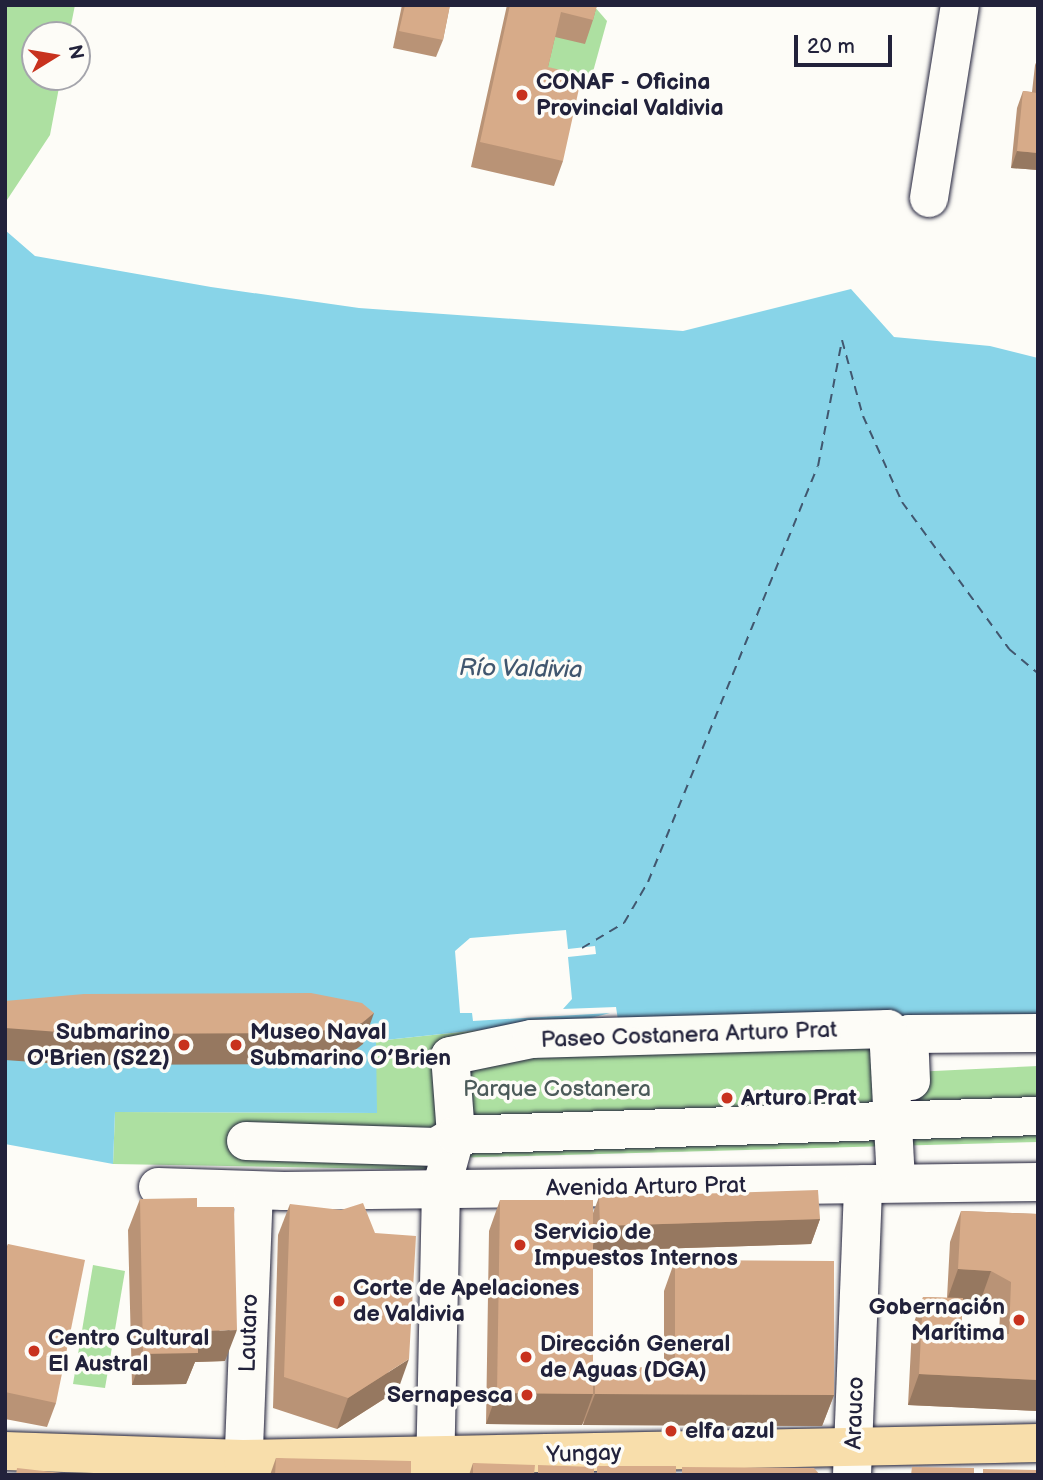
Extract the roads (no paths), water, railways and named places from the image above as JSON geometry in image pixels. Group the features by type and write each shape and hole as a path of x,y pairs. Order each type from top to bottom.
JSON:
{"main road":[{"name":"Yungay","path":"5,1451 243,1467 435,1466 853,1460 1038,1443"}],"street":[{"path":"929,198 960,5"},
{"path":"901,1119 903,1053 909,1034 1038,1033"},
{"name":"Paseo Costanera Arturo Prat","path":"456,1135 450,1056 588,1034 903,1053"},
{"path":"901,1119 903,1053"},
{"path":"246,1141 436,1147 456,1135 1038,1116"},
{"name":"Arauco","path":"853,1460 880,1184 901,1119"},
{"path":"435,1466 441,1189 456,1135"},
{"name":"Avenida Arturo Prat","path":"158,1187 254,1191 1038,1182"},
{"name":"Lautaro","path":"243,1467 254,1191"}],"water":[{"name":"Río Valdivia","path":"5,230 35,256 211,287 359,308 683,331 851,289 894,337 990,346 1038,358 1038,1014 592,1026 591,1018 376,1041 377,1113 115,1112 113,1164 5,1144"}],"place":[{"name":"CONAF - Oficina Provincial Valdivia","path":"522,95"},
{"name":"Submarino O'Brien (S22)","path":"184,1045"},
{"name":"Museo Naval Submarino O’Brien","path":"236,1045"},
{"name":"Arturo Prat","path":"727,1098"},
{"name":"Servicio de Impuestos Internos","path":"520,1245"},
{"name":"Corte de Apelaciones de Valdivia","path":"339,1301"},
{"name":"Gobernación Marítima","path":"1019,1320"},
{"name":"Centro Cultural El Austral","path":"34,1351"},
{"name":"Dirección General de Aguas (DGA)","path":"526,1357"},
{"name":"Sernapesca","path":"527,1395"},
{"name":"elfa azul","path":"671,1431"}],"park label":[{"name":"Parque Costanera","path":"557,1089"}]}
